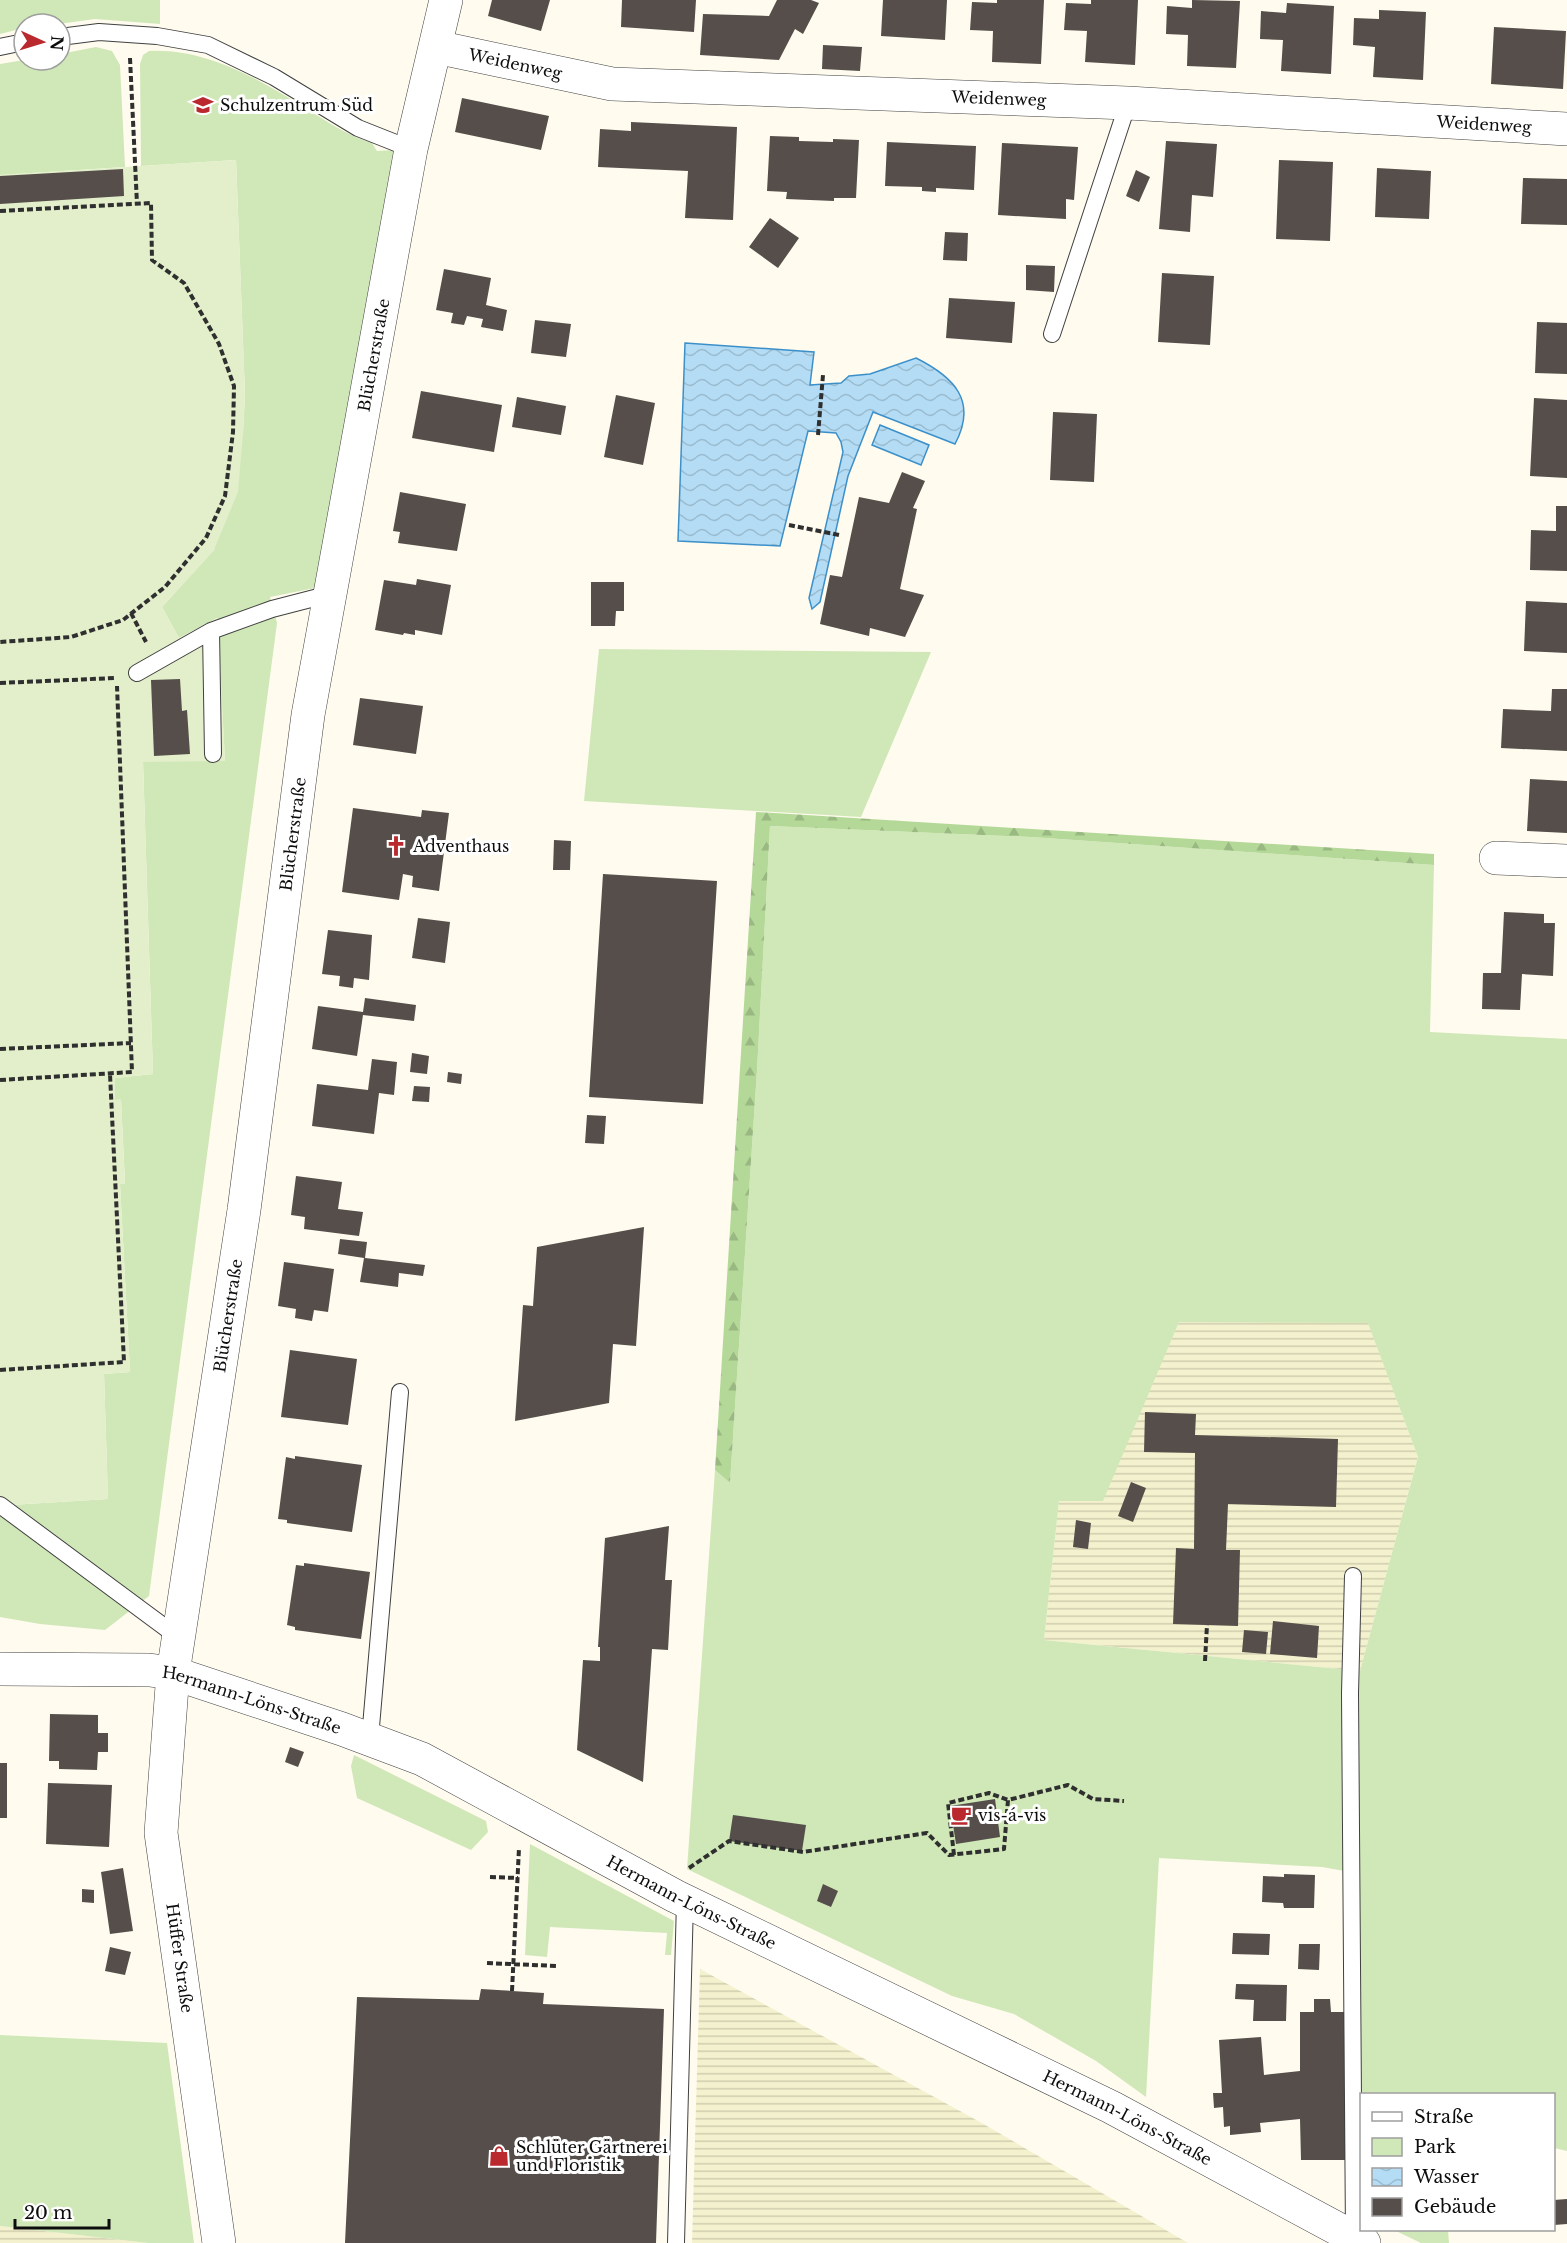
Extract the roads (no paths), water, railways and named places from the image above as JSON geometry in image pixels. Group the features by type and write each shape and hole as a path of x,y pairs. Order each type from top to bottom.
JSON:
{"street":[{"name":"Blücherstraße","path":"173,1673 244,1210 308,715 411,149 446,0"},
{"name":"Weidenweg","path":"436,47 612,84 1128,103 1567,129"},
{"path":"1496,858 1567,861"},
{"name":"Hermann-Löns-Straße","path":"0,1669 149,1670 173,1673 370,1738 422,1759 680,1898 1111,2107 1359,2240"},
{"name":"Hüffer Straße","path":"173,1673 161,1833 219,2243"}],"lane":[{"path":"72,35 99,32 157,36 208,45 274,77 358,128 411,149"},
{"path":"1052,334 1128,103"},
{"path":"137,673 211,631 272,609 330,594"},
{"path":"211,631 213,754"},
{"path":"370,1738 400,1392"},
{"path":"0,1505 178,1637"},
{"name":"Hermann-Löns-Straße","path":"1353,1576 1350,1693 1359,2240"},
{"path":"676,2243 680,1898"}],"water":[{"path":"685,343 814,352 810,385 841,383 849,376 870,374 916,358 941,373 958,392 963,403 964,415 955,444 873,412 848,476 820,602 812,609 809,598 843,452 841,442 836,433 808,431 780,546 678,541"},
{"path":"880,425 929,445 921,465 872,445"}],"place":[{"name":"Schulzentrum Süd","path":"203,105"},
{"name":"Adventhaus","path":"396,846"},
{"name":"vis-á-vis","path":"961,1815"},
{"name":"Schlüter Gärtnerei und Floristik","path":"499,2156"}]}
